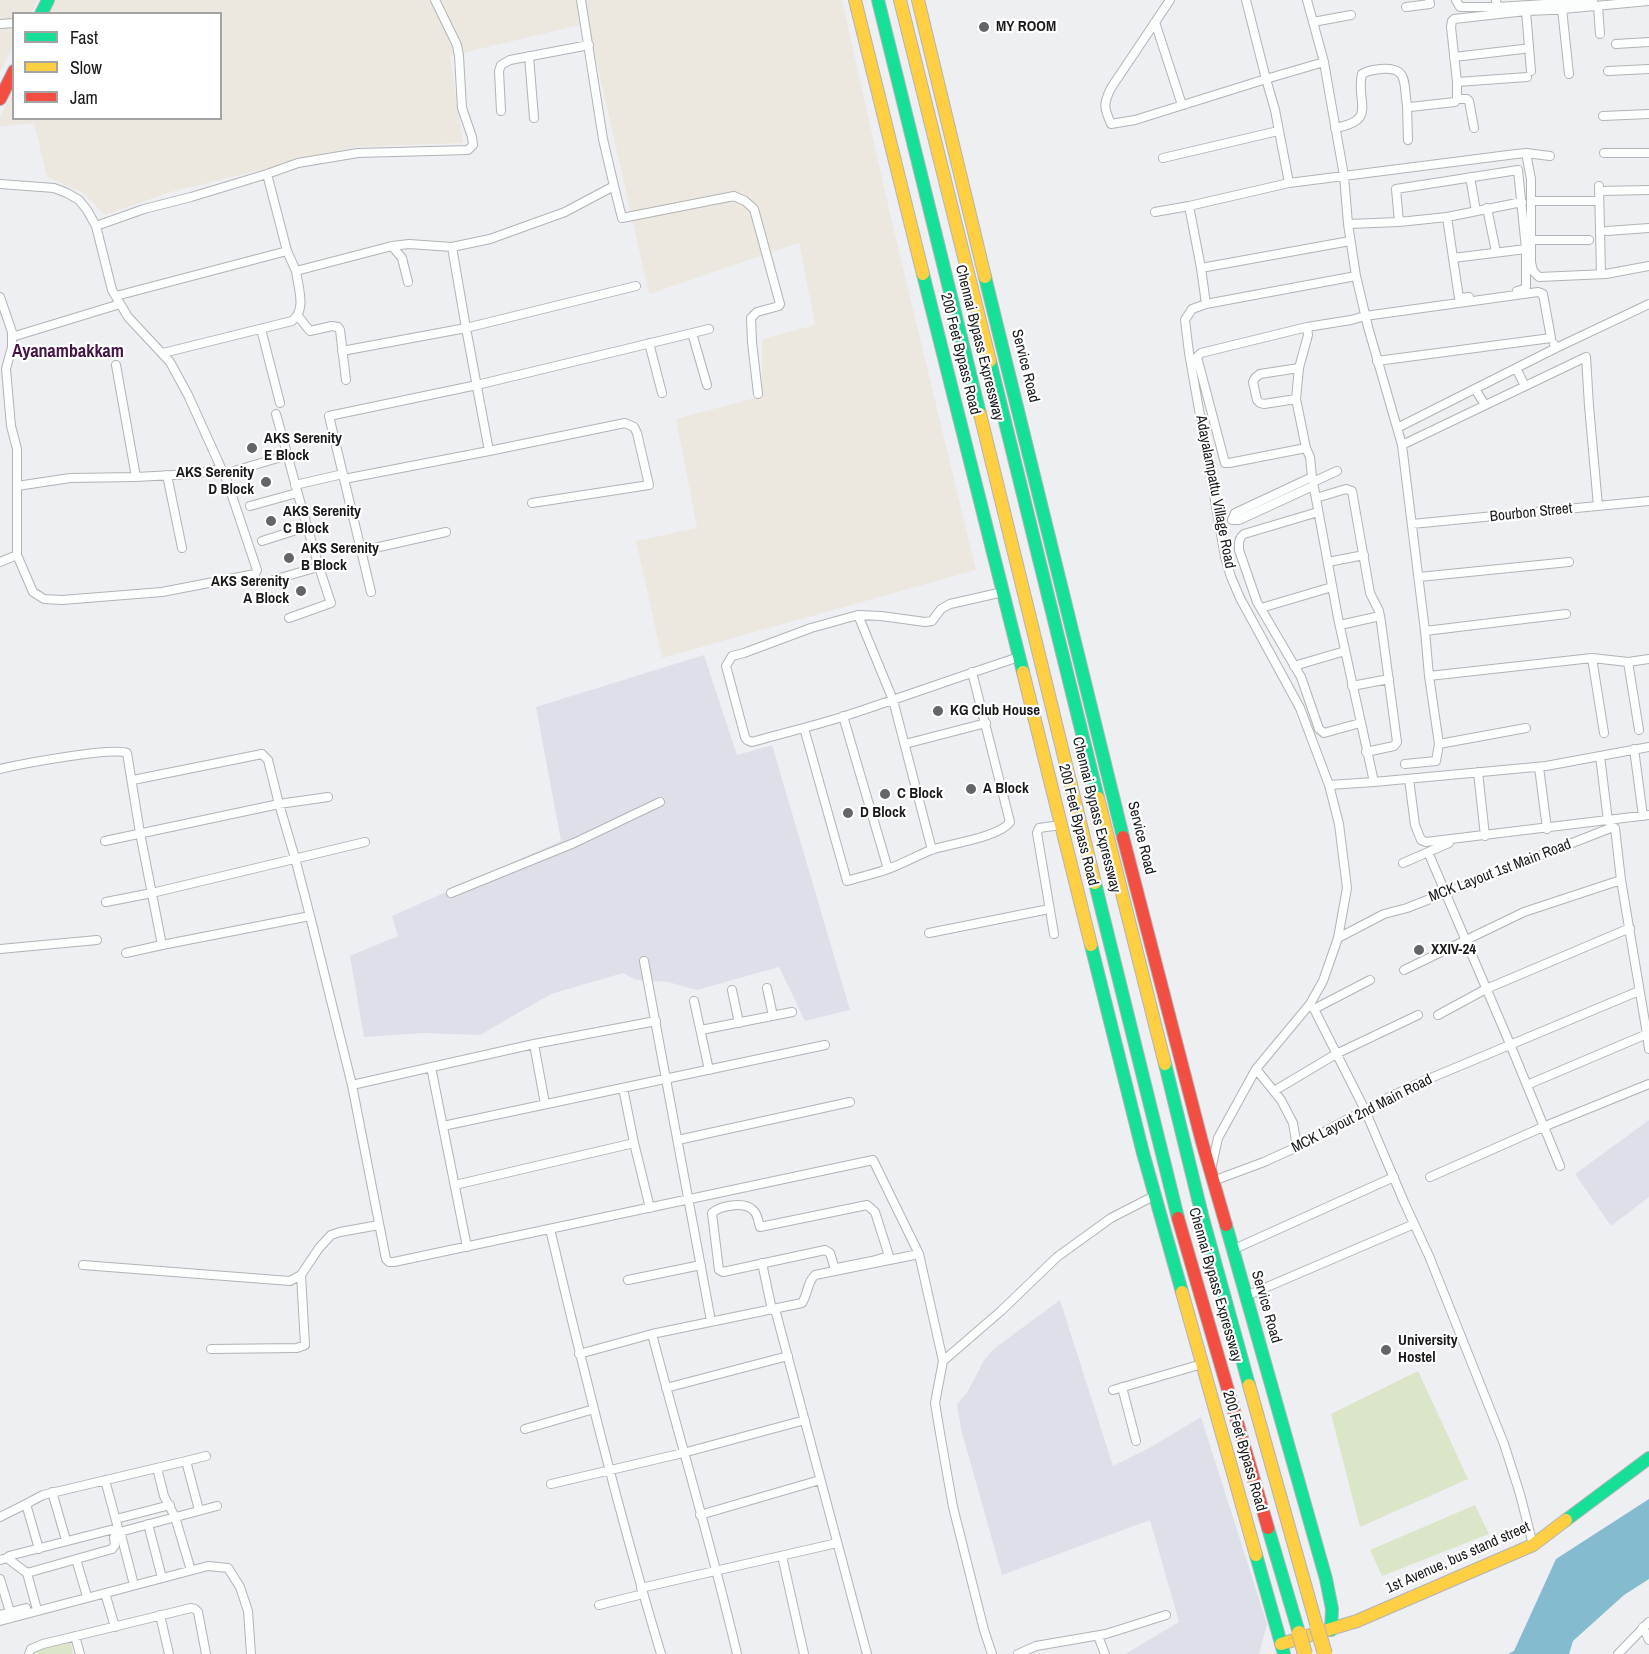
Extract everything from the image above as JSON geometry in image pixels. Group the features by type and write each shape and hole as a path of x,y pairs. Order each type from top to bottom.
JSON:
{"main road":[{"name":"200 Feet Bypass Road","path":"855,0 1155,1198 1283,1649"},
{"name":"Chennai Bypass Expressway","path":"878,0 1179,1222 1305,1654"},
{"name":"Chennai Bypass Expressway","path":"900,0 1202,1215 1324,1628"},
{"name":"Service Road","path":"918,0 1102,753 1212,1177 1328,1589 1332,1609 1324,1628"},
{"path":"0,99 12,75"},
{"name":"1st Avenue, bus stand street","path":"1324,1628 1358,1621 1533,1545 1649,1458"},
{"path":"1283,1649 1324,1628 1325,1654"}],"street":[{"path":"96,226 144,209 191,197 297,163 358,153 468,150 471,148 472,137 461,102 457,45 435,0"},
{"path":"581,0 603,139 622,218 734,195 754,209 780,304 754,313 751,318 758,394"},
{"path":"1170,0 1105,100 1104,109 1111,124 1135,120 1324,63"},
{"path":"1246,0 1275,110 1289,183"},
{"path":"1307,0 1324,63 1344,176 1356,276 1377,361 1402,445 1419,577 1429,676 1439,744 1436,761 1405,764"},
{"path":"1406,7 1430,4 1429,0"},
{"path":"1456,0 1460,7 1496,4 1649,1"},
{"path":"1456,99 1457,82 1451,27 1454,19 1562,9 1600,3"},
{"path":"1600,3 1600,34"},
{"path":"1562,9 1569,74"},
{"path":"1457,82 1529,74 1526,11"},
{"path":"1313,22 1351,15"},
{"path":"1155,22 1182,105"},
{"path":"1616,44 1649,42"},
{"path":"501,111 499,71 501,65 510,60 589,45"},
{"path":"1454,57 1523,49"},
{"path":"529,56 534,118"},
{"path":"1335,128 1347,126 1363,112 1362,74 1367,70 1391,68 1398,71 1406,85 1408,140"},
{"path":"1608,71 1649,69"},
{"path":"1407,105 1422,106 1467,99 1473,128"},
{"path":"1603,116 1649,114"},
{"path":"1162,158 1278,131"},
{"path":"1447,217 1459,298 1520,290 1526,287 1527,202 1531,180 1526,153"},
{"path":"1155,212 1289,183 1526,153 1550,156"},
{"path":"1604,153 1649,153"},
{"path":"1399,222 1396,189 1518,170 1527,202 1532,240 1531,262 1533,271 1539,277 1601,274 1649,266"},
{"path":"163,353 292,321 298,316 301,307 296,271 287,251 267,174"},
{"path":"1470,177 1476,211"},
{"path":"0,184 54,188 79,200 87,210 96,226 112,290 128,318 170,362 188,395 222,469 257,570 255,574 162,592 62,600 44,599 33,592 17,555 17,449 11,426 6,369 12,347 12,332 0,297"},
{"path":"296,271 392,246 409,244 452,247 490,239 565,212 614,186"},
{"path":"1348,224 1447,217 1527,202 1599,193 1649,190"},
{"path":"1599,193 1601,274"},
{"path":"1189,206 1206,304 1356,276"},
{"path":"1487,208 1496,252"},
{"path":"1607,231 1649,228"},
{"path":"1532,240 1589,240"},
{"path":"1201,268 1350,241"},
{"path":"392,246 402,258 408,282"},
{"path":"452,247 489,451"},
{"path":"1453,258 1526,249"},
{"path":"12,337 118,300 287,251"},
{"path":"342,351 466,328 636,286"},
{"path":"1306,448 1225,463 1197,357 1201,353 1307,327 1365,316 1538,292 1543,294 1551,338 1556,348"},
{"name":"Adayalampattu Village Road","path":"1206,304 1192,309 1185,320 1225,557 1240,598 1300,708 1329,785 1339,824 1347,888 1338,938 1312,1007 1257,1069 1218,1138 1212,1177"},
{"path":"1397,428 1649,304"},
{"path":"298,316 310,332 332,326 338,327 346,380"},
{"path":"1307,327 1308,335 1299,368 1296,399 1310,457 1318,512 1352,686 1374,782"},
{"path":"261,329 280,403"},
{"path":"371,592 329,416 477,385 709,329"},
{"path":"692,333 707,385"},
{"path":"1377,361 1551,338"},
{"path":"649,344 662,393"},
{"path":"1402,445 1586,357 1598,506"},
{"path":"116,365 136,477"},
{"path":"1296,399 1260,403 1257,400 1253,382 1260,374 1299,368"},
{"path":"1516,368 1526,386"},
{"path":"1475,388 1485,405"},
{"path":"276,414 306,526 331,603 289,618"},
{"path":"250,506 296,489 344,477 489,451 625,423 634,427 649,485 532,503"},
{"path":"234,471 288,455"},
{"path":"17,486 70,478 136,477 222,469"},
{"path":"1219,525 1239,520 1337,471"},
{"path":"167,475 182,548"},
{"path":"1316,498 1346,489 1352,491 1370,592 1380,616 1397,742 1394,746 1366,752"},
{"name":"Bourbon Street","path":"1412,524 1649,501"},
{"path":"1318,512 1244,534 1240,537 1239,550 1257,602 1301,677 1319,729 1324,733 1360,723"},
{"path":"262,541 306,526"},
{"path":"361,551 446,532"},
{"path":"0,562 17,555"},
{"path":"1328,562 1364,555"},
{"path":"1419,577 1569,562"},
{"path":"273,580 318,567"},
{"path":"1261,608 1332,586"},
{"path":"1003,592 950,604 941,609 932,621 925,622 881,615 858,615 811,628 732,656 726,663 729,676 747,740 752,742 843,716 1019,657"},
{"path":"1425,631 1566,614"},
{"path":"858,615 893,700 932,850"},
{"path":"1340,625 1380,616"},
{"path":"1294,666 1345,651"},
{"path":"1429,676 1592,658 1628,663 1649,659"},
{"path":"1592,658 1604,733"},
{"path":"1628,663 1639,730"},
{"path":"804,728 847,881 888,869 932,850 980,837 1008,826 1010,822 972,672"},
{"path":"1352,686 1389,679"},
{"path":"843,716 888,869"},
{"path":"905,744 986,723"},
{"path":"1439,744 1526,728"},
{"path":"1329,785 1539,767 1649,747"},
{"path":"1409,779 1415,825 1422,842 1426,843 1646,816 1635,749"},
{"path":"0,769 122,751 127,753 162,945"},
{"path":"132,780 262,754 268,760 352,1085 379,1226 386,1259 389,1262 873,1160 919,1254 943,1361 935,1403 952,1507 992,1654"},
{"path":"1600,756 1608,821"},
{"path":"1539,767 1547,829"},
{"path":"1478,772 1485,836"},
{"path":"105,841 279,804 328,797"},
{"path":"451,893 574,843 660,802"},
{"path":"1054,934 1037,832 1039,828 1061,825"},
{"name":"MCK Layout 1st Main Road","path":"1338,938 1384,914 1407,908 1613,827 1615,828 1621,880"},
{"path":"106,902 365,842"},
{"path":"1403,863 1449,843"},
{"path":"1428,852 1560,1166"},
{"path":"1404,970 1524,912 1621,880 1649,1049"},
{"path":"929,933 1049,909"},
{"path":"126,953 310,916"},
{"path":"1438,1015 1486,989 1630,928"},
{"path":"0,949 97,940"},
{"path":"644,961 711,1321"},
{"path":"1370,980 1312,1007 1365,1110 1429,1256 1504,1444 1533,1545"},
{"path":"767,988 773,1016"},
{"path":"732,990 739,1023"},
{"name":"MCK Layout 2nd Main Road","path":"1212,1177 1264,1162 1297,1147 1401,1091 1640,992"},
{"path":"694,1001 709,1070"},
{"path":"701,1030 792,1012"},
{"path":"1274,1091 1335,1054 1418,1015"},
{"path":"352,1085 534,1044 656,1021"},
{"path":"1527,1085 1647,1034"},
{"path":"534,1044 545,1104"},
{"path":"443,1126 825,1046"},
{"path":"431,1067 467,1247"},
{"path":"1257,1069 1281,1100 1293,1123 1297,1147"},
{"path":"1430,1177 1544,1126 1649,1084"},
{"path":"623,1089 650,1208"},
{"path":"678,1140 850,1102"},
{"path":"455,1185 634,1143"},
{"path":"1232,1250 1394,1177"},
{"path":"713,1194 716,1210"},
{"path":"943,1361 1001,1311 1057,1257 1111,1218 1150,1198 1155,1198"},
{"path":"867,1205 875,1212 890,1256 835,1268 830,1251 825,1250 723,1272 719,1270 712,1213 716,1210 746,1206 758,1217 760,1227 867,1205"},
{"path":"1246,1296 1414,1224"},
{"path":"83,1265 291,1281 301,1275 319,1248 331,1236 340,1232 379,1226"},
{"path":"550,1229 579,1354 661,1654"},
{"path":"579,1354 652,1334 802,1303 807,1295 810,1280 815,1275 919,1254"},
{"path":"762,1263 867,1654"},
{"path":"628,1280 701,1265"},
{"path":"211,1349 297,1348 305,1345 301,1275"},
{"path":"652,1334 700,1515 718,1572 737,1654"},
{"path":"666,1388 788,1356"},
{"path":"1113,1390 1202,1364"},
{"path":"1122,1388 1136,1441"},
{"path":"525,1430 594,1409"},
{"path":"551,1484 683,1453 805,1420"},
{"path":"0,1517 43,1494 206,1456"},
{"path":"186,1461 199,1510"},
{"path":"157,1468 164,1496 175,1517 189,1567"},
{"path":"36,1606 27,1573 4,1559 66,1540 118,1528 105,1480"},
{"path":"700,1515 820,1480"},
{"path":"52,1492 66,1540"},
{"path":"26,1504 39,1549"},
{"path":"116,1519 170,1504"},
{"path":"27,1573 112,1549 115,1545 115,1534 120,1531 217,1506"},
{"path":"148,1524 162,1574"},
{"path":"120,1531 133,1581"},
{"path":"599,1605 642,1591 837,1543"},
{"path":"782,1557 804,1654"},
{"path":"76,1559 86,1593"},
{"path":"0,1615 213,1561"},
{"path":"0,1621 208,1566 228,1568 240,1587 248,1611 251,1654"},
{"path":"0,1580 10,1612"},
{"path":"105,1593 115,1627"},
{"path":"28,1654 34,1647 186,1608 195,1609 198,1612 206,1654"},
{"path":"160,1615 169,1654"},
{"path":"1018,1654 1036,1646 1098,1636 1166,1616"},
{"path":"1646,1625 1649,1640"},
{"path":"1618,1654 1646,1625"},
{"path":"75,1636 80,1654"},
{"path":"1098,1636 1105,1654"}],"shaded area":[{"path":"0,0 38,0 32,12 12,12 12,48 0,72"},
{"path":"55,0 842,0 891,218 976,570 662,658 636,541 697,528 676,419 762,396 762,339 815,325 799,243 649,294 588,23 450,56 463,143 355,147 171,192 105,215 82,192 47,177 34,123 0,127 0,118 12,91 12,120 222,120 222,12 49,12"},
{"path":"704,655 737,755 772,745 850,1010 805,1021 779,967 697,990 668,982 636,980 623,973 551,994 480,1035 423,1033 364,1037 350,956 398,936 392,916 561,841 536,707"},
{"path":"1649,1120 1649,1197 1611,1226 1575,1174"},
{"path":"1060,1300 1113,1466 1151,1447 1201,1417 1267,1624 1259,1654 1125,1654 1179,1622 1150,1520 1002,1575 961,1429 957,1404 967,1393 984,1360 995,1348"}],"green space":[{"path":"1418,1371 1468,1479 1360,1527 1331,1414"},
{"path":"1475,1505 1489,1534 1382,1576 1370,1550"},
{"path":"70,1639 73,1654 36,1654 36,1650"}],"water":[{"path":"1649,1499 1649,1579 1624,1595 1573,1641 1569,1654 1508,1654 1514,1651 1556,1559"}],"traffic: fast":[{"path":"42,12 48,0"},
{"path":"878,0 980,414"},
{"path":"923,274 1023,672"},
{"path":"985,277 1123,837"},
{"path":"990,361 1098,798"},
{"path":"1095,883 1178,1218"},
{"path":"1091,945 1143,1153 1182,1292"},
{"path":"1165,1064 1202,1215 1249,1385"},
{"path":"1226,1225 1326,1579 1332,1609 1331,1630"},
{"path":"1566,1520 1649,1458"},
{"path":"1268,1528 1299,1633"},
{"path":"1256,1555 1284,1654"}],"traffic: slow":[{"path":"855,0 923,274"},
{"path":"900,0 990,361"},
{"path":"918,0 985,277"},
{"path":"980,414 1095,883"},
{"path":"1023,672 1091,945"},
{"path":"1098,798 1165,1064"},
{"path":"1182,1292 1256,1555"},
{"path":"1249,1385 1317,1627"},
{"path":"1281,1644 1357,1621 1533,1545 1566,1520"},
{"path":"1317,1627 1325,1654"},
{"path":"1299,1633 1305,1654"}],"traffic: jam":[{"path":"0,99 12,75"},
{"path":"1123,837 1202,1142 1226,1225"},
{"path":"1178,1218 1268,1528"}],"place":[{"name":"MY ROOM","path":"984,27"},
{"name":"AKS Serenity E Block","path":"252,448"},
{"name":"AKS Serenity D Block","path":"266,482"},
{"name":"AKS Serenity C Block","path":"271,521"},
{"name":"AKS Serenity B Block","path":"289,558"},
{"name":"AKS Serenity A Block","path":"301,591"},
{"name":"KG Club House","path":"938,711"},
{"name":"A Block","path":"971,789"},
{"name":"C Block","path":"885,794"},
{"name":"D Block","path":"848,813"},
{"name":"XXIV-24","path":"1419,950"},
{"name":"University Hostel","path":"1386,1350"}],"district":[{"name":"Ayanambakkam","path":"68,352"}]}
